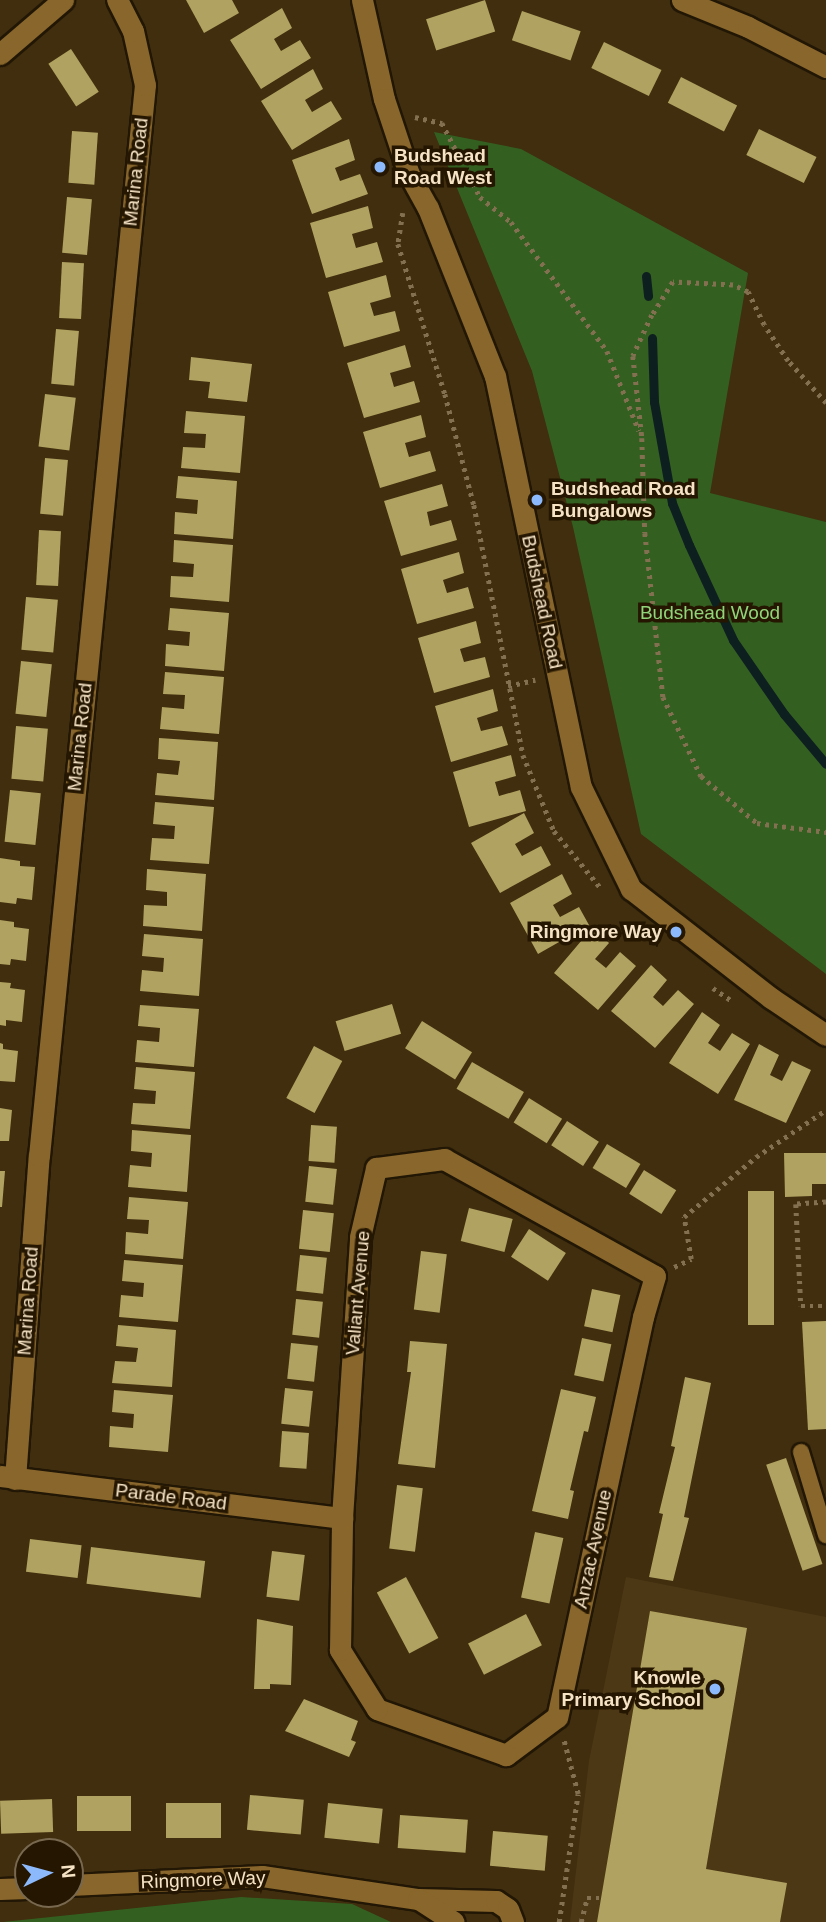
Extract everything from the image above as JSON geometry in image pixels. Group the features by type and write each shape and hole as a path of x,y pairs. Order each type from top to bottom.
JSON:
{"street":[{"path":"0,54 63,0"},
{"name":"Marina Road","path":"8,1477 145,85 133,31 117,0"},
{"name":"Budshead Road","path":"362,0 390,112 409,174 428,208 495,376 581,787 631,889 771,998 826,1035"},
{"path":"682,0 748,27 826,67"},
{"name":"Valiant Avenue","path":"342,1518 360,1237 376,1168 444,1160 655,1276"},
{"name":"Anzac Avenue","path":"557,1717 643,1317 655,1276"},
{"name":"Parade Road","path":"8,1477 342,1518"},
{"path":"342,1518 340,1650 377,1709 506,1755 557,1717"},
{"name":"Ringmore Way","path":"84,1884 262,1876 418,1899 496,1901 508,1909 513,1922"},
{"name":"Ringmore Way","path":"418,1899 454,1922"}],"lane":[{"path":"801,1452 826,1535"}],"path":[{"path":"390,112 442,123 480,197 511,222 607,351 642,438"},
{"path":"409,174 398,244 445,394 474,505 523,755"},
{"path":"826,404 788,361 764,326 748,292 733,285 673,282 652,315 633,356 642,438 645,533 663,697 701,776 757,823 826,831"},
{"path":"655,1276 691,1259 684,1217 756,1157 826,1110"},
{"path":"826,1202 796,1204 801,1306 826,1306"},
{"path":"557,1717 578,1794 559,1922"},
{"path":"581,1922 586,1898 601,1898"}],"shaded area":[{"name":"Knowle Primary School","path":"626,1577 826,1617 826,1922 570,1922 589,1761"}],"green space":[{"name":"Budshead Wood","path":"434,132 521,149 748,273 710,493 826,522 826,974 641,834 573,527 532,371"},
{"path":"241,1897 352,1904 391,1922 3,1922"}],"building":[{"path":"186,0 232,0 239,13 204,33"},
{"path":"485,0 495,31 436,51 426,19"},
{"path":"282,8 292,28 274,39 281,51 300,40 311,58 261,89 230,40"},
{"path":"522,11 581,31 571,60 512,40"},
{"path":"604,42 662,70 649,96 591,68"},
{"path":"71,49 99,92 76,106 48,64"},
{"path":"313,69 323,89 305,100 312,112 331,101 342,119 292,150 261,101"},
{"path":"681,77 737,106 724,131 668,103"},
{"path":"759,129 817,157 804,183 746,155"},
{"path":"72,131 98,133 94,185 68,183"},
{"path":"349,139 355,160 335,168 340,181 360,174 368,194 312,214 292,160"},
{"path":"67,197 92,199 87,255 62,253"},
{"path":"368,206 373,228 352,234 356,248 377,242 383,262 326,278 310,223"},
{"path":"62,262 84,263 81,319 59,318"},
{"path":"386,275 391,297 370,303 374,316 395,311 400,331 344,347 328,292"},
{"path":"56,329 79,331 74,386 51,384"},
{"path":"405,345 411,367 390,373 394,387 414,381 420,402 364,418 347,363"},
{"path":"191,357 252,364 247,402 208,398 210,382 189,380"},
{"path":"45,394 76,398 69,450 39,447"},
{"path":"186,411 245,416 240,473 181,468 183,447 205,448 206,434 184,433"},
{"path":"421,415 426,437 405,443 409,457 430,451 436,471 380,488 363,432"},
{"path":"45,458 68,460 63,516 40,514"},
{"path":"178,476 237,481 233,539 174,534 175,512 197,514 198,500 176,498"},
{"path":"442,484 448,506 427,512 430,526 451,520 457,540 401,556 384,501"},
{"path":"39,530 61,531 58,586 36,585"},
{"path":"174,540 233,545 229,602 170,597 171,576 193,577 194,564 173,562"},
{"path":"459,552 464,573 443,580 447,593 468,587 474,608 417,624 401,569"},
{"path":"26,597 58,600 53,653 21,650"},
{"path":"170,608 229,613 224,671 165,666 166,644 189,646 190,632 168,630"},
{"path":"476,621 481,643 460,649 464,662 485,657 490,677 434,693 418,638"},
{"path":"21,661 52,664 46,717 15,714"},
{"path":"165,672 224,677 219,734 160,729 162,707 184,709 185,695 163,694"},
{"path":"493,689 498,711 477,718 481,731 502,726 508,745 451,762 435,706"},
{"path":"16,726 48,729 43,782 11,779"},
{"path":"159,738 218,742 214,800 155,795 157,773 178,775 180,761 158,759"},
{"path":"511,755 516,776 495,782 499,796 520,790 526,811 469,827 453,772"},
{"path":"10,790 41,793 35,845 5,842"},
{"path":"155,802 214,807 209,864 150,860 152,838 174,839 175,826 153,824"},
{"path":"524,813 534,833 515,844 522,856 541,846 551,865 500,893 471,843"},
{"path":"0,858 20,861 20,866 35,867 32,900 17,898 16,904 0,902"},
{"path":"147,869 206,874 202,931 143,926 144,905 167,906 167,892 146,890"},
{"path":"562,874 572,894 553,905 560,917 579,907 589,925 538,954 510,903"},
{"path":"0,920 14,922 14,927 29,929 26,961 11,959 10,965 0,964"},
{"path":"593,927 609,943 595,959 606,968 620,952 636,966 598,1010 554,973"},
{"path":"144,934 203,939 199,996 140,991 142,970 163,972 164,958 142,956"},
{"path":"651,965 667,980 653,997 663,1006 678,990 694,1004 655,1048 611,1011"},
{"path":"0,982 11,983 10,988 25,990 22,1022 6,1020 6,1026 0,1025"},
{"path":"392,1004 401,1034 345,1051 336,1021"},
{"path":"140,1005 199,1009 194,1067 135,1062 137,1040 159,1042 160,1028 138,1026"},
{"path":"702,1012 720,1025 708,1043 720,1051 732,1033 750,1044 718,1094 669,1063"},
{"path":"422,1021 472,1052 455,1079 405,1048"},
{"path":"0,1043 3,1044 3,1049 18,1051 15,1082 0,1081"},
{"path":"759,1044 779,1055 770,1075 782,1081 792,1061 811,1070 786,1123 734,1100"},
{"path":"314,1046 342,1061 315,1113 286,1098"},
{"path":"472,1062 524,1092 508,1119 456,1089"},
{"path":"136,1067 195,1072 190,1129 131,1124 133,1103 155,1104 156,1091 134,1089"},
{"path":"529,1098 562,1119 547,1143 514,1123"},
{"path":"0,1108 12,1110 9,1141 0,1141"},
{"path":"567,1121 599,1142 583,1166 551,1145"},
{"path":"311,1125 337,1127 334,1163 308,1161"},
{"path":"132,1130 191,1135 187,1192 128,1187 130,1165 151,1167 152,1153 131,1151"},
{"path":"607,1144 640,1164 626,1188 593,1168"},
{"path":"784,1153 826,1153 826,1184 812,1184 812,1196 785,1197"},
{"path":"309,1166 337,1169 333,1205 305,1202"},
{"path":"644,1170 676,1190 661,1214 629,1194"},
{"path":"0,1171 5,1171 2,1207 0,1207"},
{"path":"748,1191 774,1191 774,1325 748,1325"},
{"path":"129,1197 188,1202 183,1259 125,1254 126,1232 148,1234 149,1220 127,1219"},
{"path":"469,1208 513,1219 504,1252 461,1241"},
{"path":"303,1210 334,1213 330,1252 299,1249"},
{"path":"529,1229 566,1253 548,1281 511,1257"},
{"path":"421,1251 447,1254 440,1313 414,1310"},
{"path":"300,1255 327,1258 323,1294 296,1291"},
{"path":"124,1260 183,1265 178,1322 119,1317 121,1295 143,1297 144,1283 122,1281"},
{"path":"592,1289 620,1295 612,1332 584,1326"},
{"path":"296,1299 323,1302 319,1338 292,1335"},
{"path":"826,1321 826,1429 808,1430 802,1322"},
{"path":"118,1325 176,1330 172,1387 112,1383 115,1361 136,1362 138,1348 116,1346"},
{"path":"582,1338 611,1344 603,1381 574,1375"},
{"path":"410,1341 447,1344 435,1468 398,1464 411,1372 407,1372"},
{"path":"291,1343 318,1346 314,1382 287,1379"},
{"path":"685,1377 711,1383 684,1517 689,1518 673,1581 649,1577 663,1514 659,1513 675,1447 671,1446"},
{"path":"285,1388 313,1391 309,1427 281,1424"},
{"path":"561,1389 596,1397 588,1432 584,1431 570,1490 574,1491 568,1519 532,1511"},
{"path":"114,1390 173,1395 168,1452 109,1447 110,1426 133,1428 134,1414 112,1412"},
{"path":"282,1431 309,1433 306,1469 279,1467"},
{"path":"786,1458 822,1564 803,1571 766,1465"},
{"path":"397,1485 423,1488 415,1552 389,1549"},
{"path":"535,1532 563,1538 549,1604 521,1598"},
{"path":"30,1539 82,1545 78,1578 26,1572"},
{"path":"91,1547 205,1561 201,1598 86,1584"},
{"path":"272,1551 305,1555 299,1601 266,1597"},
{"path":"406,1577 438,1638 409,1653 377,1592"},
{"path":"650,1611 747,1628 706,1869 787,1883 780,1922 597,1922"},
{"path":"526,1614 542,1645 484,1675 468,1644"},
{"path":"257,1619 293,1626 291,1685 270,1684 270,1689 254,1689"},
{"path":"304,1699 358,1721 351,1740 356,1742 349,1757 285,1731"},
{"path":"250,1795 304,1800 301,1835 247,1830"},
{"path":"77,1796 131,1796 131,1831 77,1831"},
{"path":"52,1799 53,1832 1,1834 0,1801"},
{"path":"166,1803 221,1803 221,1838 166,1838"},
{"path":"328,1803 383,1809 379,1844 324,1838"},
{"path":"400,1815 468,1820 466,1853 398,1848"},
{"path":"493,1831 548,1836 545,1871 490,1866"}],"waterway":[{"path":"646,276 648,296"},
{"path":"652,338 654,402 672,503 689,545 733,640 784,714 826,764"}],"place":[{"name":"Budshead Road West","path":"380,167"},
{"name":"Budshead Road Bungalows","path":"537,500"},
{"name":"Ringmore Way","path":"676,932"},
{"name":"Knowle Primary School","path":"715,1689"}]}
